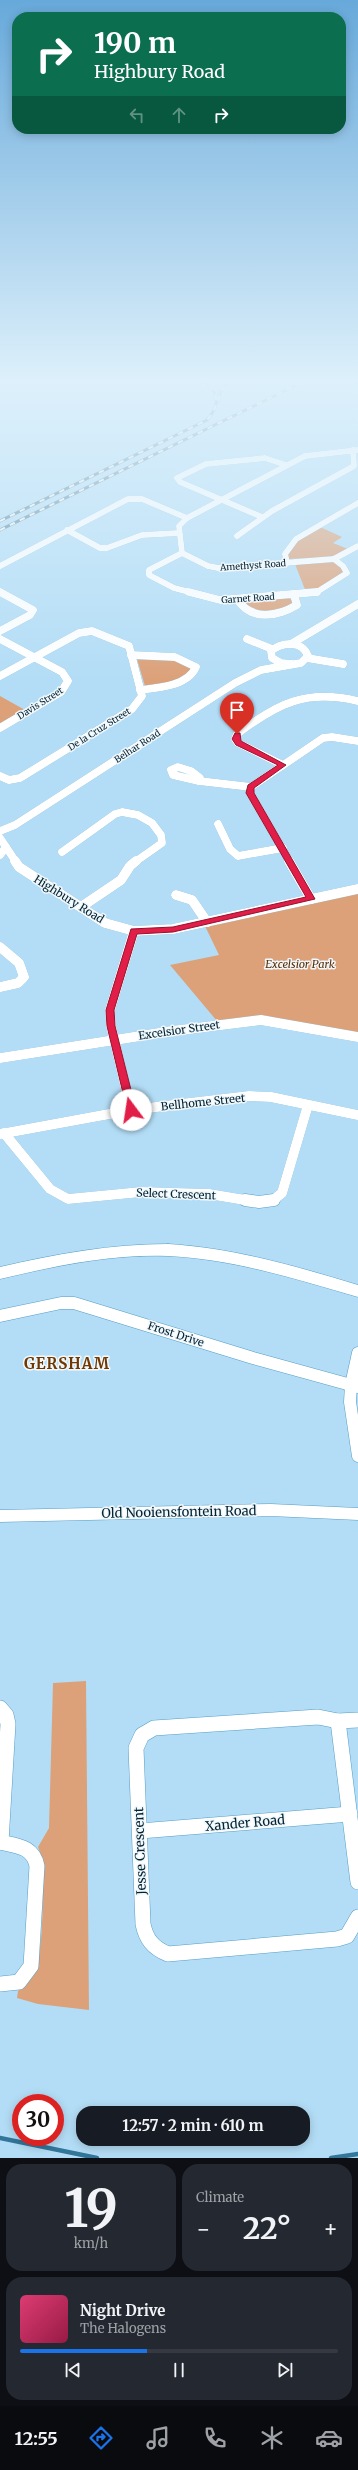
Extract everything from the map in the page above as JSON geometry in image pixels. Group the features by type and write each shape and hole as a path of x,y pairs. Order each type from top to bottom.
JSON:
{"street":[{"path":"178,479 180,482 262,517"},
{"path":"182,553 179,533 180,524 187,518 261,479"},
{"path":"237,536 240,530 331,479"},
{"path":"0,566 128,499 142,499 187,518"},
{"path":"287,563 284,554 294,540 358,503"},
{"path":"67,530 100,548 107,548 142,535 179,533"},
{"name":"Amethyst Road","path":"182,553 212,567 334,559 358,546"},
{"name":"Garnet Road","path":"182,553 149,570 148,573 174,588 208,599 237,599 294,595 319,591 345,575 346,570 334,559"},
{"path":"0,592 33,610 30,615 0,631"},
{"path":"237,599 243,608 272,616 284,613 296,606 298,602 294,595"},
{"path":"247,638 272,649 281,645 291,644 314,632 358,604"},
{"path":"0,676 86,631 129,646 131,655 140,690 175,684 193,673 196,667 190,663 161,654 131,655"},
{"path":"303,648 314,632"},
{"name":"Davis Street","path":"0,639 62,672 67,679 66,687 61,692 0,728"},
{"path":"291,644 303,648 308,653 307,658 343,664"},
{"path":"272,649 272,658 281,663 291,664"},
{"name":"Belhar Road","path":"0,831 15,825 224,690 260,670 272,658"},
{"name":"Belhar Road","path":"260,670 301,663 307,658"},
{"name":"De la Cruz Street","path":"0,776 9,780 18,779 52,759 137,705 142,696 140,690"},
{"path":"283,765 238,743 236,736 293,698 317,695 358,701"},
{"path":"199,781 251,787 327,737 358,741"},
{"path":"251,787 250,793 311,899"},
{"path":"62,852 115,814 124,811 133,812 148,821 157,827 160,833 162,843 130,866 121,880 81,907"},
{"path":"218,824 230,849 238,856 283,848"},
{"path":"0,855 4,843 15,825"},
{"name":"Highbury Road","path":"4,843 17,865"},
{"name":"Highbury Road","path":"0,860 17,865 105,922 134,931 165,930 358,889"},
{"path":"176,895 188,896 194,900 207,922"},
{"path":"131,1110 114,1039 110,1010 134,931"},
{"path":"0,948 16,959 22,967 24,977 18,983 0,987"},
{"name":"Excelsior Street","path":"0,1058 114,1039 261,1020 358,1037"},
{"name":"Bellhome Street","path":"2,1133 131,1110 249,1096 271,1097 358,1115"},
{"name":"Select Crescent","path":"2,1133 32,1170 61,1198 75,1200 141,1192 209,1194 266,1202 277,1198 282,1193 308,1105"},
{"path":"0,1273 86,1255 168,1250 241,1258 358,1291"},
{"name":"Frost Drive","path":"0,1316 61,1303 74,1303 253,1358 354,1386"},
{"path":"358,1353 354,1386 350,1402 358,1456"},
{"name":"Old Nooiensfontein Road","path":"0,1516 271,1510 358,1514"},
{"path":"0,1708 6,1715 8,1724 0,1842 27,1847 35,1857 37,1866 31,1966 19,1982 7,1985 0,1984"},
{"name":"Jesse Crescent","path":"358,1720 338,1721 318,1717 148,1729 140,1736 136,1748 144,1930 149,1942 160,1951 168,1954 337,1939 348,1936 358,1917"},
{"path":"338,1721 358,1882"},
{"name":"Xander Road","path":"140,1831 350,1814"}],"green space":[{"path":"320,527 342,537 333,543 348,549 334,557 288,559 287,554 294,544"},
{"path":"333,562 345,571 317,590 306,592 295,564"},
{"path":"288,597 295,603 271,615 245,608 243,602"},
{"path":"159,656 189,665 192,671 171,683 145,686 137,659"},
{"path":"0,696 25,710 0,725"},
{"name":"Excelsior Park","path":"358,892 358,1034 265,1017 217,1021 170,965 219,955 205,926"},
{"path":"86,1681 89,2010 38,2004 17,1998 18,1991 28,1982 36,1970 40,1945 43,1888 38,1847 49,1828 53,1683"}],"waterway":[{"path":"0,2138 97,2158"},
{"path":"331,2158 358,2154"}],"railway":[{"path":"0,521 87,479"},
{"path":"0,530 105,479"}],"district":[{"name":"GERSHAM","path":"67,1363"}],"route":[{"path":"131,1110 111,1026 110,1010 123,962 134,931 157,932 311,899 250,793 251,787 283,765 238,743 235,739 237,734"}]}
